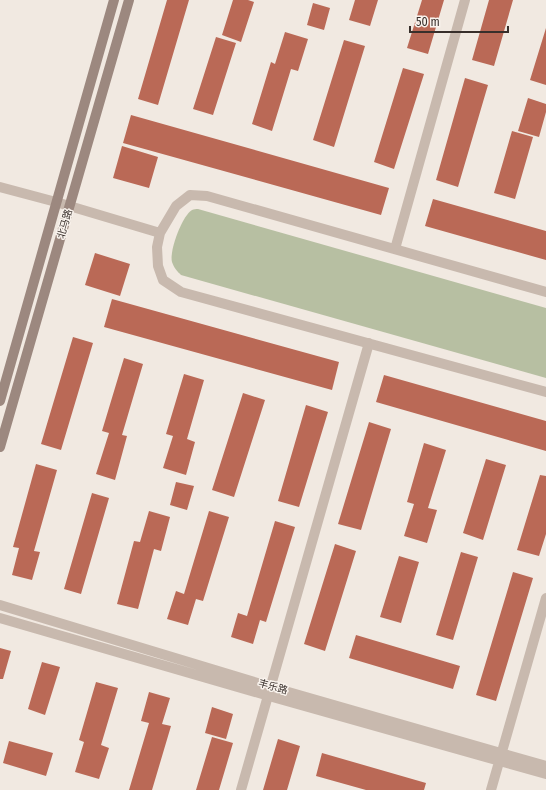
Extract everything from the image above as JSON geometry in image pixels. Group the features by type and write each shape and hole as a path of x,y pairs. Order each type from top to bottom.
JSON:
{"main road":[{"name":"北马路","path":"0,401 114,0"},
{"name":"北马路","path":"0,447 129,0"}],"street":[{"path":"394,249 465,0"},
{"path":"0,187 160,233"},
{"path":"546,292 207,196 190,195 176,206 160,233 157,247 158,266 163,280 180,292 546,392"},
{"path":"241,790 369,344"},
{"path":"491,790 546,598"},
{"name":"丰乐路","path":"0,606 270,691"},
{"name":"丰乐路","path":"0,618 270,691 501,757 546,766"},
{"name":"丰乐路","path":"501,757 546,774"}],"green space":[{"path":"198,209 546,308 546,378 181,275 172,262 174,242 184,219 192,210"}],"building":[{"path":"167,0 189,0 158,105 138,99"},
{"path":"233,0 248,0 254,2 241,42 222,35"},
{"path":"355,0 378,0 370,26 349,20"},
{"path":"422,0 444,0 428,54 407,48"},
{"path":"489,0 513,0 494,66 472,60"},
{"path":"313,3 330,8 324,30 307,25"},
{"path":"546,28 546,85 530,80"},
{"path":"285,32 308,39 298,71 291,69 272,131 252,124 271,62 275,64"},
{"path":"216,37 236,43 213,115 193,109"},
{"path":"344,40 365,46 334,147 313,140"},
{"path":"403,68 424,74 394,169 374,162"},
{"path":"465,78 488,85 458,187 436,180"},
{"path":"528,98 546,104 546,112 539,137 518,131"},
{"path":"131,115 389,188 381,215 123,143"},
{"path":"512,131 533,137 515,199 494,193"},
{"path":"122,146 158,157 149,188 113,178"},
{"path":"433,199 546,231 546,260 425,226"},
{"path":"95,253 130,264 120,296 85,285"},
{"path":"112,299 339,362 332,390 104,327"},
{"path":"73,337 93,343 61,450 41,444"},
{"path":"124,358 143,364 122,435 127,436 115,480 96,474 109,433 102,431"},
{"path":"184,374 204,380 187,439 195,442 186,475 163,468 173,436 166,434"},
{"path":"384,375 546,421 546,451 376,402"},
{"path":"243,393 265,400 234,497 212,490"},
{"path":"306,405 328,412 299,507 278,501"},
{"path":"369,422 391,429 361,530 338,524"},
{"path":"424,443 446,450 428,508 437,510 427,543 404,536 414,504 407,502"},
{"path":"486,459 506,465 483,540 463,533"},
{"path":"36,464 57,470 34,551 40,552 32,580 12,575 19,548 13,547"},
{"path":"540,475 546,476 546,534 539,556 517,550"},
{"path":"176,482 194,486 187,510 170,505"},
{"path":"92,493 109,498 81,594 64,589"},
{"path":"149,511 170,517 161,551 154,549 138,609 117,604 134,541 140,542"},
{"path":"209,511 229,517 203,601 196,599 188,625 167,619 176,591 184,594"},
{"path":"275,521 295,527 266,622 260,620 253,644 231,637 238,613 247,616"},
{"path":"335,544 356,551 325,651 304,644"},
{"path":"461,552 478,557 453,640 436,635"},
{"path":"399,556 419,562 401,623 380,617"},
{"path":"513,572 533,578 496,701 476,695"},
{"path":"356,635 460,666 453,689 349,658"},
{"path":"0,648 11,651 3,679 0,679"},
{"path":"42,662 60,667 45,715 28,709"},
{"path":"96,682 118,688 101,745 109,748 99,779 75,772 84,742 79,740"},
{"path":"149,692 170,698 162,724 171,726 152,790 129,790 149,723 141,721"},
{"path":"212,707 233,714 226,739 205,733"},
{"path":"212,737 233,743 219,790 196,790"},
{"path":"278,739 300,746 287,790 263,790"},
{"path":"9,741 53,753 46,776 3,763"},
{"path":"322,753 426,783 424,790 366,790 316,776"}]}
